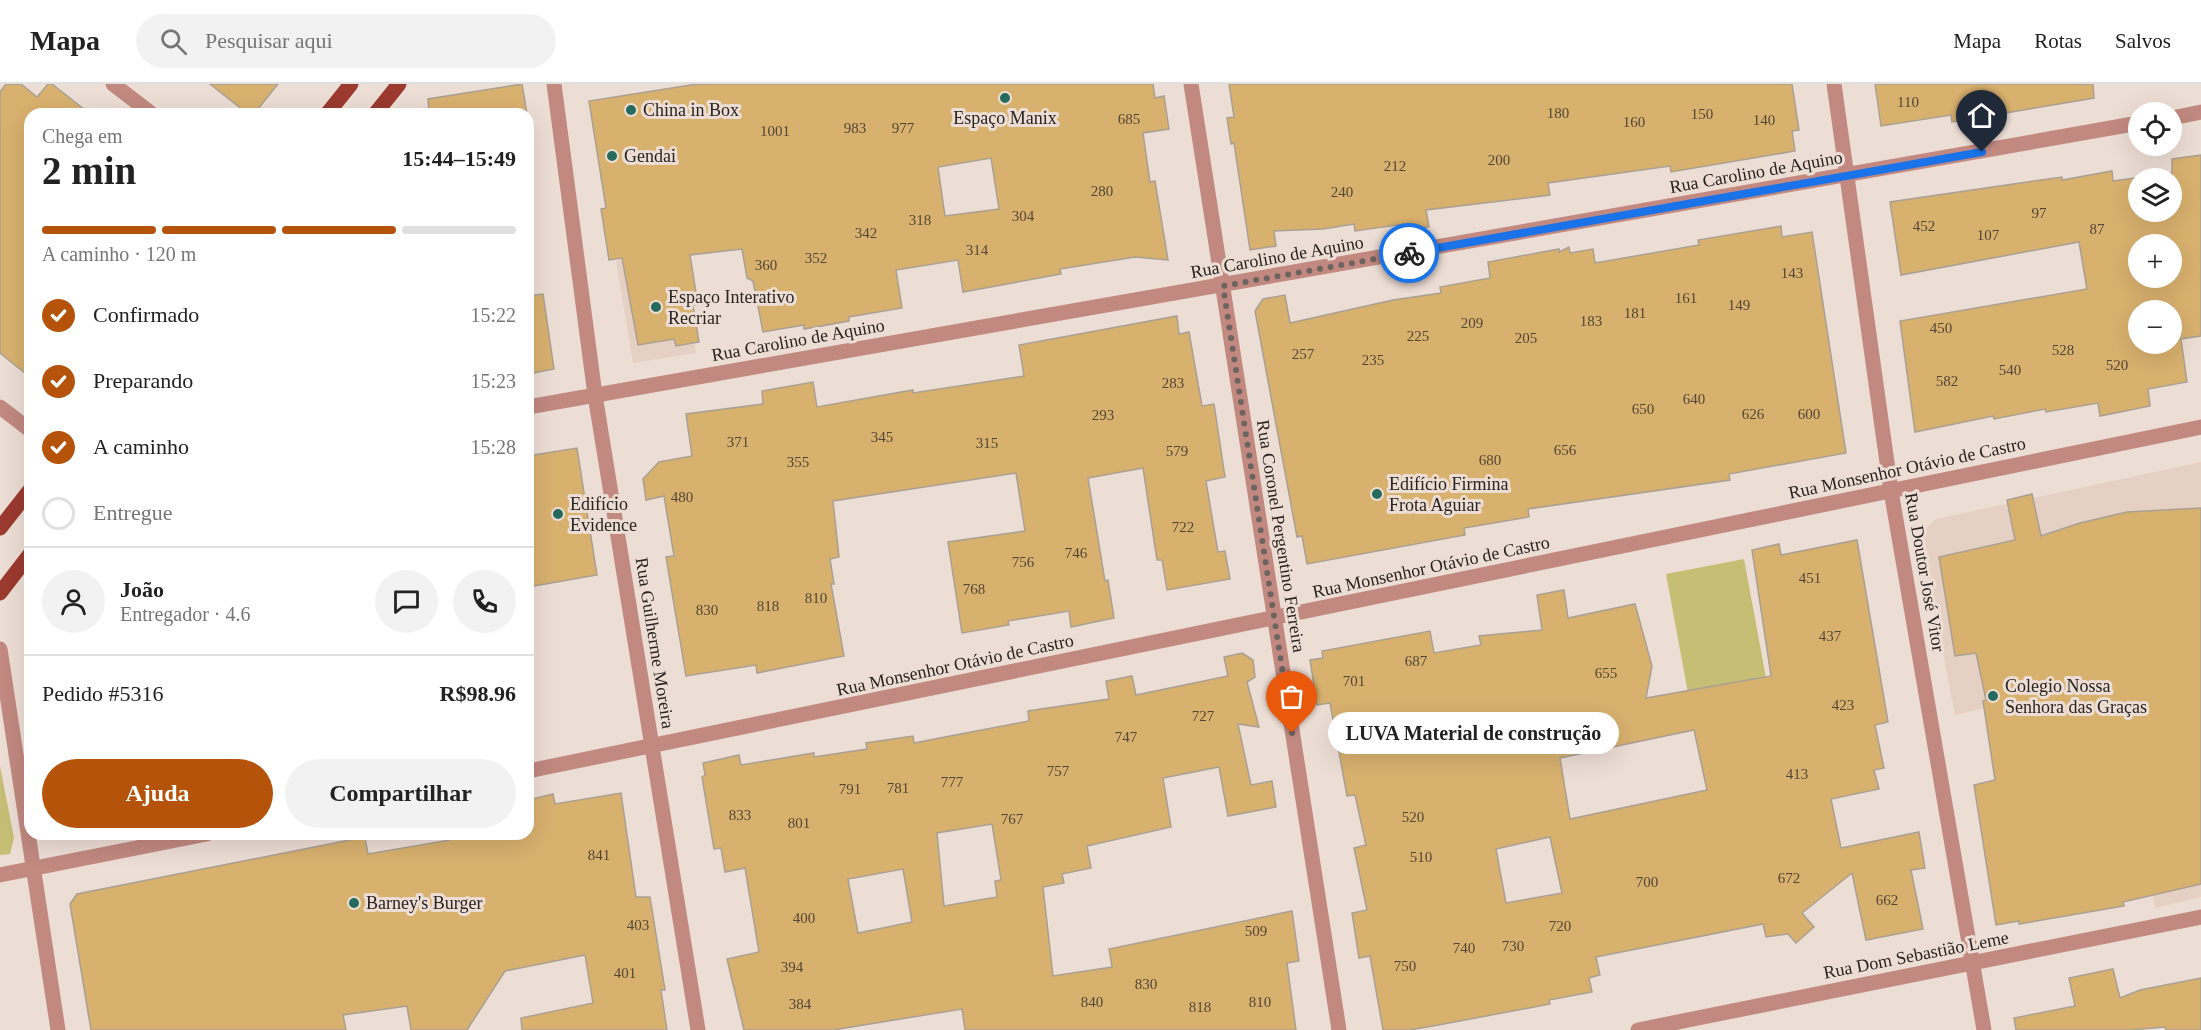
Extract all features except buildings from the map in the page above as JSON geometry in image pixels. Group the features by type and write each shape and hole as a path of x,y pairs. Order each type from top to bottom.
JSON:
{"main road":[{"path":"332,108 351,84"},
{"path":"380,108 399,84"},
{"path":"0,528 24,498"},
{"path":"0,593 24,562"}],"street":[{"path":"113,84 144,108"},
{"name":"Rua Guilherme Moreira","path":"554,84 595,395 698,1030"},
{"name":"Rua Coronel Pergentino Ferreira","path":"1191,84 1339,1030"},
{"name":"Rua Doutor José Vitor","path":"1834,84 1891,491 1984,1030"},
{"path":"2182,116 2201,112"},
{"name":"Rua Carolino de Aquino","path":"534,406 2128,125"},
{"path":"0,407 24,425"},
{"name":"Rua Monsenhor Otávio de Castro","path":"534,770 2201,427"},
{"path":"0,649 24,799"},
{"path":"31,840 58,1030"},
{"path":"0,875 177,840"},
{"name":"Rua Dom Sebastião Leme","path":"1638,1030 2201,917"}],"shaded area":[{"name":"Espaço Interativo Recriar","path":"680,251 696,353 633,363 616,261"},
{"name":"Colegio Nossa Senhora das Graças","path":"2201,462 2201,897 2155,908 2117,678 1955,715 1922,545 1925,529 1936,519"},
{"path":"1744,559 1766,678 1688,693 1666,574"},
{"path":"0,766 14,838 10,854 0,855"}],"way so far":[{"path":"1292,733 1223,286 1409,253"}],"place":[{"name":"Espaço Manix","path":"1005,98"},
{"name":"China in Box","path":"631,110"},
{"name":"Gendai","path":"612,156"},
{"name":"Espaço Interativo Recriar","path":"656,307"},
{"name":"Edifício Firmina Frota Aguiar","path":"1377,494"},
{"name":"Edifício Evidence","path":"558,514"},
{"name":"Colegio Nossa Senhora das Graças","path":"1993,696"},
{"name":"LUVA Material de construção","path":"1292,733"},
{"name":"Barney's Burger","path":"354,903"}],"route":[{"path":"1409,253 1982,152"}]}
